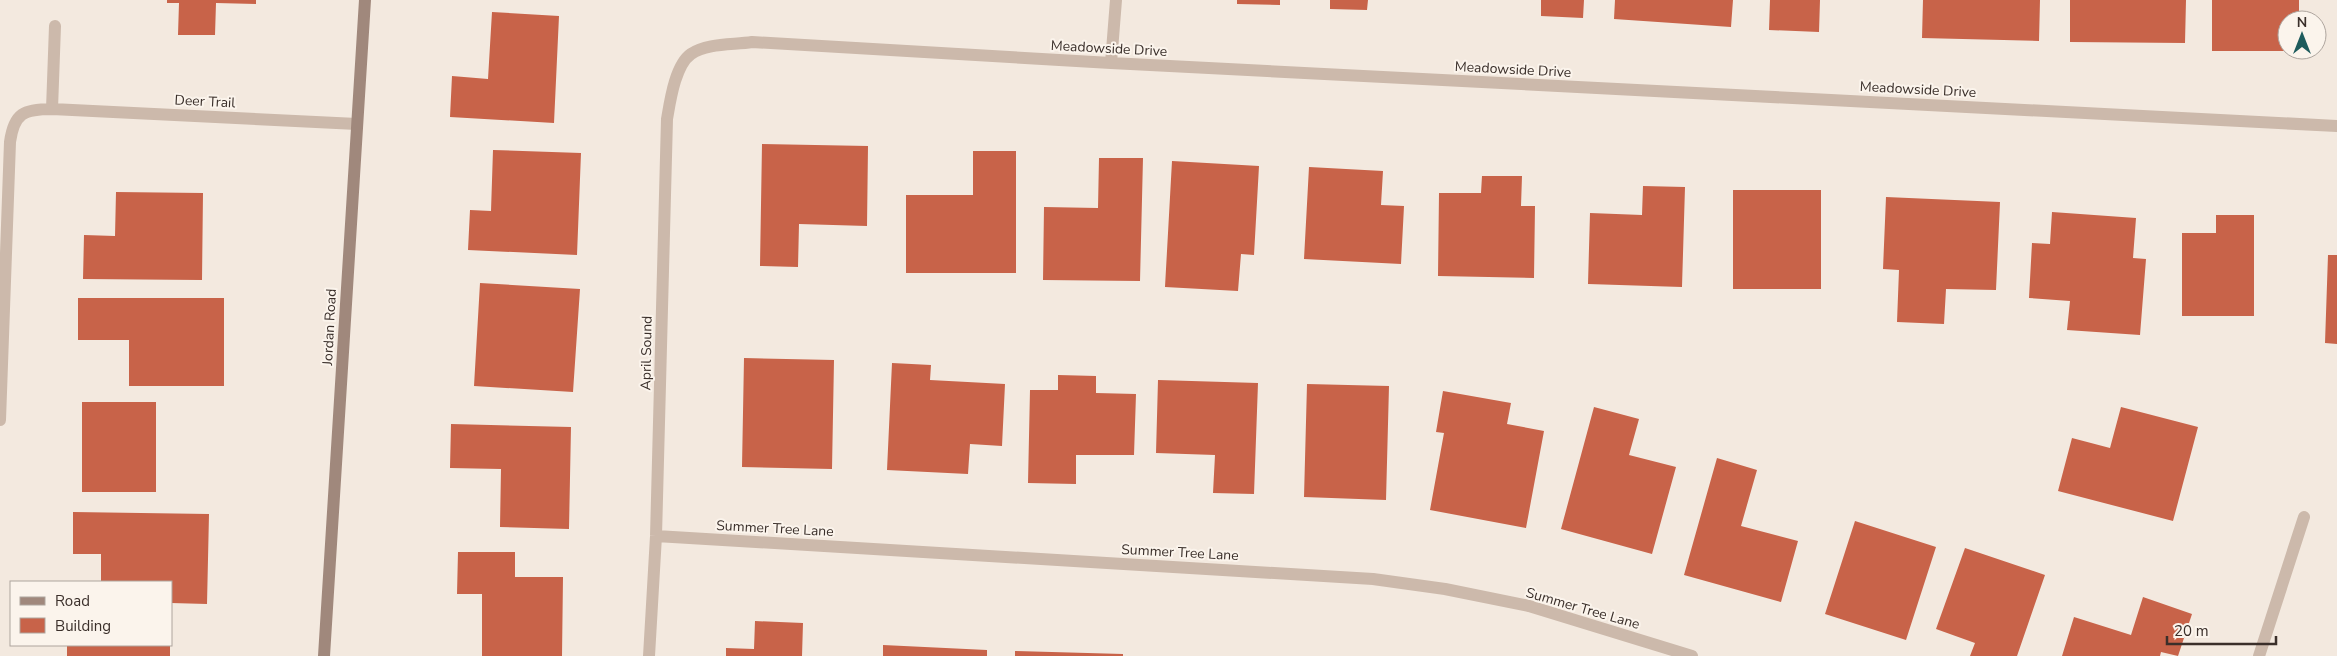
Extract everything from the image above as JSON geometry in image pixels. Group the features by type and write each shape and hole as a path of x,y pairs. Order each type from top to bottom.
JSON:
{"street":[{"name":"Jordan Road","path":"324,656 365,0"},
{"path":"1111,63 1116,0"},
{"path":"52,109 55,26"},
{"name":"Meadowside Drive","path":"690,55 710,47 752,42 1111,63 2337,126"},
{"name":"April Sound","path":"648,656 656,536 667,120 674,80 690,55"},
{"name":"Deer Trail","path":"0,420 11,130 15,120 22,113 33,109 52,109 357,124"},
{"path":"2259,656 2304,516"},
{"name":"Summer Tree Lane","path":"656,536 1373,579 1445,589 1529,606 1692,656"}],"building":[{"path":"167,0 256,0 256,4 216,3 215,35 178,35 179,3 167,3"},
{"path":"1237,0 1280,0 1280,5 1237,4"},
{"path":"1330,0 1368,0 1367,10 1330,9"},
{"path":"1541,0 1584,0 1583,18 1541,16"},
{"path":"1615,0 1733,0 1731,27 1614,19"},
{"path":"1770,0 1820,0 1819,32 1769,30"},
{"path":"1923,0 2040,0 2039,41 1922,38"},
{"path":"2070,0 2186,0 2185,43 2070,42"},
{"path":"2212,0 2299,0 2299,10 2277,10 2277,51 2212,51"},
{"path":"492,12 559,16 554,123 450,117 452,76 488,79"},
{"path":"762,144 868,146 867,226 799,224 798,267 760,266"},
{"path":"493,150 581,153 577,255 468,250 470,210 491,211"},
{"path":"973,151 1016,151 1016,273 906,273 906,195 973,195"},
{"path":"1099,158 1143,158 1140,281 1043,280 1044,207 1098,208"},
{"path":"1172,161 1259,166 1254,255 1241,254 1238,291 1165,287"},
{"path":"1309,167 1383,171 1381,205 1404,206 1401,264 1304,259"},
{"path":"1482,176 1522,176 1521,206 1535,206 1534,278 1438,276 1439,193 1481,193"},
{"path":"1643,186 1685,187 1682,287 1588,284 1590,213 1642,215"},
{"path":"1733,190 1821,190 1821,289 1733,289"},
{"path":"116,192 203,193 202,280 83,279 84,235 115,236"},
{"path":"1886,197 2000,202 1996,290 1946,289 1944,324 1897,322 1899,270 1883,269"},
{"path":"2052,212 2136,218 2133,258 2146,259 2140,335 2067,330 2070,301 2029,298 2032,243 2050,244"},
{"path":"2216,215 2254,215 2254,316 2182,316 2182,233 2216,233"},
{"path":"2328,255 2337,255 2337,344 2325,343"},
{"path":"480,283 580,289 573,392 474,386"},
{"path":"78,298 224,298 224,386 129,386 129,340 78,340"},
{"path":"744,358 834,360 832,469 742,467"},
{"path":"892,363 931,365 930,380 1005,384 1002,446 970,444 968,474 887,470"},
{"path":"1058,375 1096,376 1096,393 1136,394 1134,455 1076,455 1076,484 1028,483 1030,390 1058,390"},
{"path":"1158,380 1258,383 1254,494 1213,493 1215,455 1156,453"},
{"path":"1307,384 1389,386 1386,500 1304,497"},
{"path":"1443,391 1511,403 1507,424 1544,431 1526,528 1430,510 1444,433 1436,432"},
{"path":"82,402 156,402 156,492 82,492"},
{"path":"1594,407 1639,419 1629,455 1676,467 1652,554 1561,529"},
{"path":"2121,407 2198,427 2173,521 2058,491 2072,438 2110,448"},
{"path":"451,424 571,427 569,529 500,527 501,469 450,468"},
{"path":"1717,458 1757,470 1741,526 1798,541 1781,602 1684,575"},
{"path":"73,512 209,514 207,604 172,603 172,581 101,581 101,554 73,554"},
{"path":"1855,521 1936,547 1906,640 1825,614"},
{"path":"1965,548 2045,575 2017,656 1970,656 1975,643 1936,629"},
{"path":"458,552 515,552 515,577 563,577 562,656 482,656 482,594 457,594"},
{"path":"2143,597 2192,614 2178,656 2161,652 2160,656 2062,656 2074,617 2131,635"},
{"path":"755,621 803,623 802,656 726,656 726,648 754,649"},
{"path":"883,645 987,650 987,656 883,656"},
{"path":"67,646 170,646 170,656 67,656"},
{"path":"1015,651 1123,654 1123,656 1015,656"}]}
